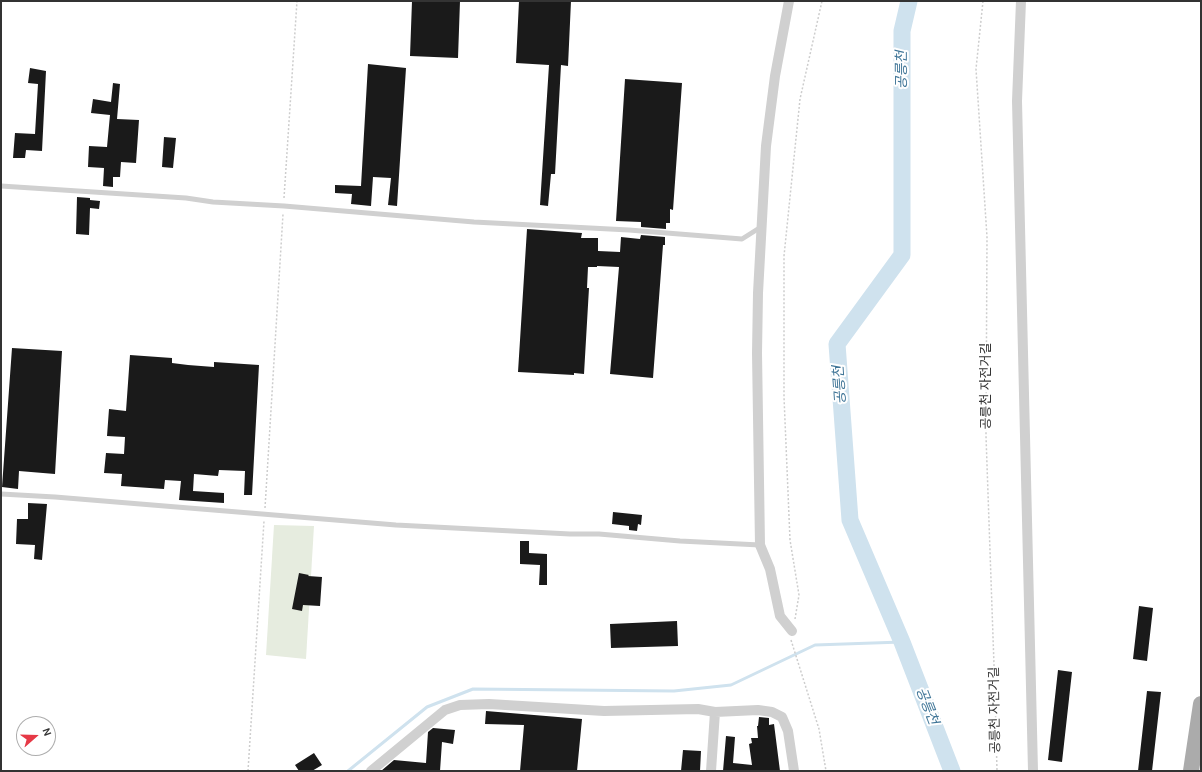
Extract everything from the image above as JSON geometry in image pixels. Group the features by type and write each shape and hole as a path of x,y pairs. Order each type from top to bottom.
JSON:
{"main road":[{"path":"1191,771 1201,704"}],"street":[{"path":"790,1 775,76 766,146 761,227 757,353 760,545 770,569 780,616 792,631"},
{"path":"1021,1 1017,101 1033,771"},
{"path":"371,771 445,710 460,705 489,704 604,711 698,709 715,712 758,710 772,712 782,717 788,732 794,771"},
{"path":"711,771 715,712"}],"lane":[{"path":"1,186 186,198 213,202 284,206 474,222 629,230 742,239 761,227"},
{"path":"1,494 55,497 396,525 570,534 599,534 680,541 760,545"}],"path":[{"path":"248,771 297,1"},
{"path":"822,1 800,99 784,256 784,397 790,532 799,595 791,642 819,729 826,771"},
{"name":"공릉천 자전거길","path":"983,1 976,69 987,237 986,436 996,694 997,771"}],"shaded area":[{"path":"274,525 314,526 306,659 266,655"}],"building":[{"path":"412,1 460,1 458,58 410,56"},
{"path":"519,1 571,1 568,66 561,65 555,174 551,174 548,206 540,205 549,65 516,63"},
{"path":"368,64 406,68 397,206 388,205 391,178 373,177 371,206 351,204 352,194 335,193 335,185 361,186"},
{"path":"30,68 46,71 42,151 26,150 25,158 13,158 15,133 35,134 38,84 28,83"},
{"path":"625,79 682,83 673,210 670,209 670,223 666,223 666,229 641,227 641,222 616,221"},
{"path":"113,83 120,84 117,119 139,120 136,163 121,162 120,177 113,177 113,187 103,186 104,168 88,167 89,146 107,147 110,115 91,113 93,99 111,102"},
{"path":"164,137 176,138 173,168 162,167"},
{"path":"77,197 90,198 90,200 100,201 99,209 90,208 89,235 76,234"},
{"path":"527,229 582,233 581,238 598,238 598,251 620,252 621,237 640,239 641,235 665,237 665,245 663,245 653,378 610,374 619,267 597,266 588,267 587,288 589,288 584,374 574,373 574,375 518,372"},
{"path":"12,348 62,351 55,474 19,471 18,489 2,487"},
{"path":"130,355 172,358 172,363 188,365 214,367 214,362 259,365 252,495 244,495 245,471 219,470 218,476 194,474 193,491 224,493 224,503 179,500 181,481 165,480 164,489 121,486 122,474 104,473 106,453 124,454 125,437 107,436 109,409 126,411"},
{"path":"28,503 47,504 42,560 34,559 35,545 16,544 17,519 28,519"},
{"path":"613,512 642,515 641,525 638,524 637,531 629,530 629,526 612,524"},
{"path":"520,541 529,541 529,553 547,554 547,585 539,585 540,565 520,564"},
{"path":"299,573 309,575 308,576 322,577 320,606 303,605 302,611 292,609"},
{"path":"1139,606 1153,608 1147,661 1133,659"},
{"path":"677,621 678,646 611,648 610,624"},
{"path":"1058,670 1072,672 1062,762 1048,760"},
{"path":"1147,691 1161,692 1152,771 1138,771"},
{"path":"486,711 582,719 577,771 520,771 524,725 485,724"},
{"path":"759,717 769,718 769,725 774,724 780,771 723,771 726,736 735,737 733,763 752,765 749,744 752,743 751,738 758,738 757,726"},
{"path":"433,728 455,730 453,744 442,742 440,771 381,771 394,760 426,763 428,732"},
{"path":"683,750 701,751 700,771 681,771"},
{"path":"314,753 322,765 312,771 299,771 295,765"}],"waterway":[{"name":"공릉천","path":"909,1 902,31 902,255 837,344 850,520 902,642 952,771"},
{"path":"348,771 427,707 473,689 674,691 731,685 815,645 902,642"}]}
